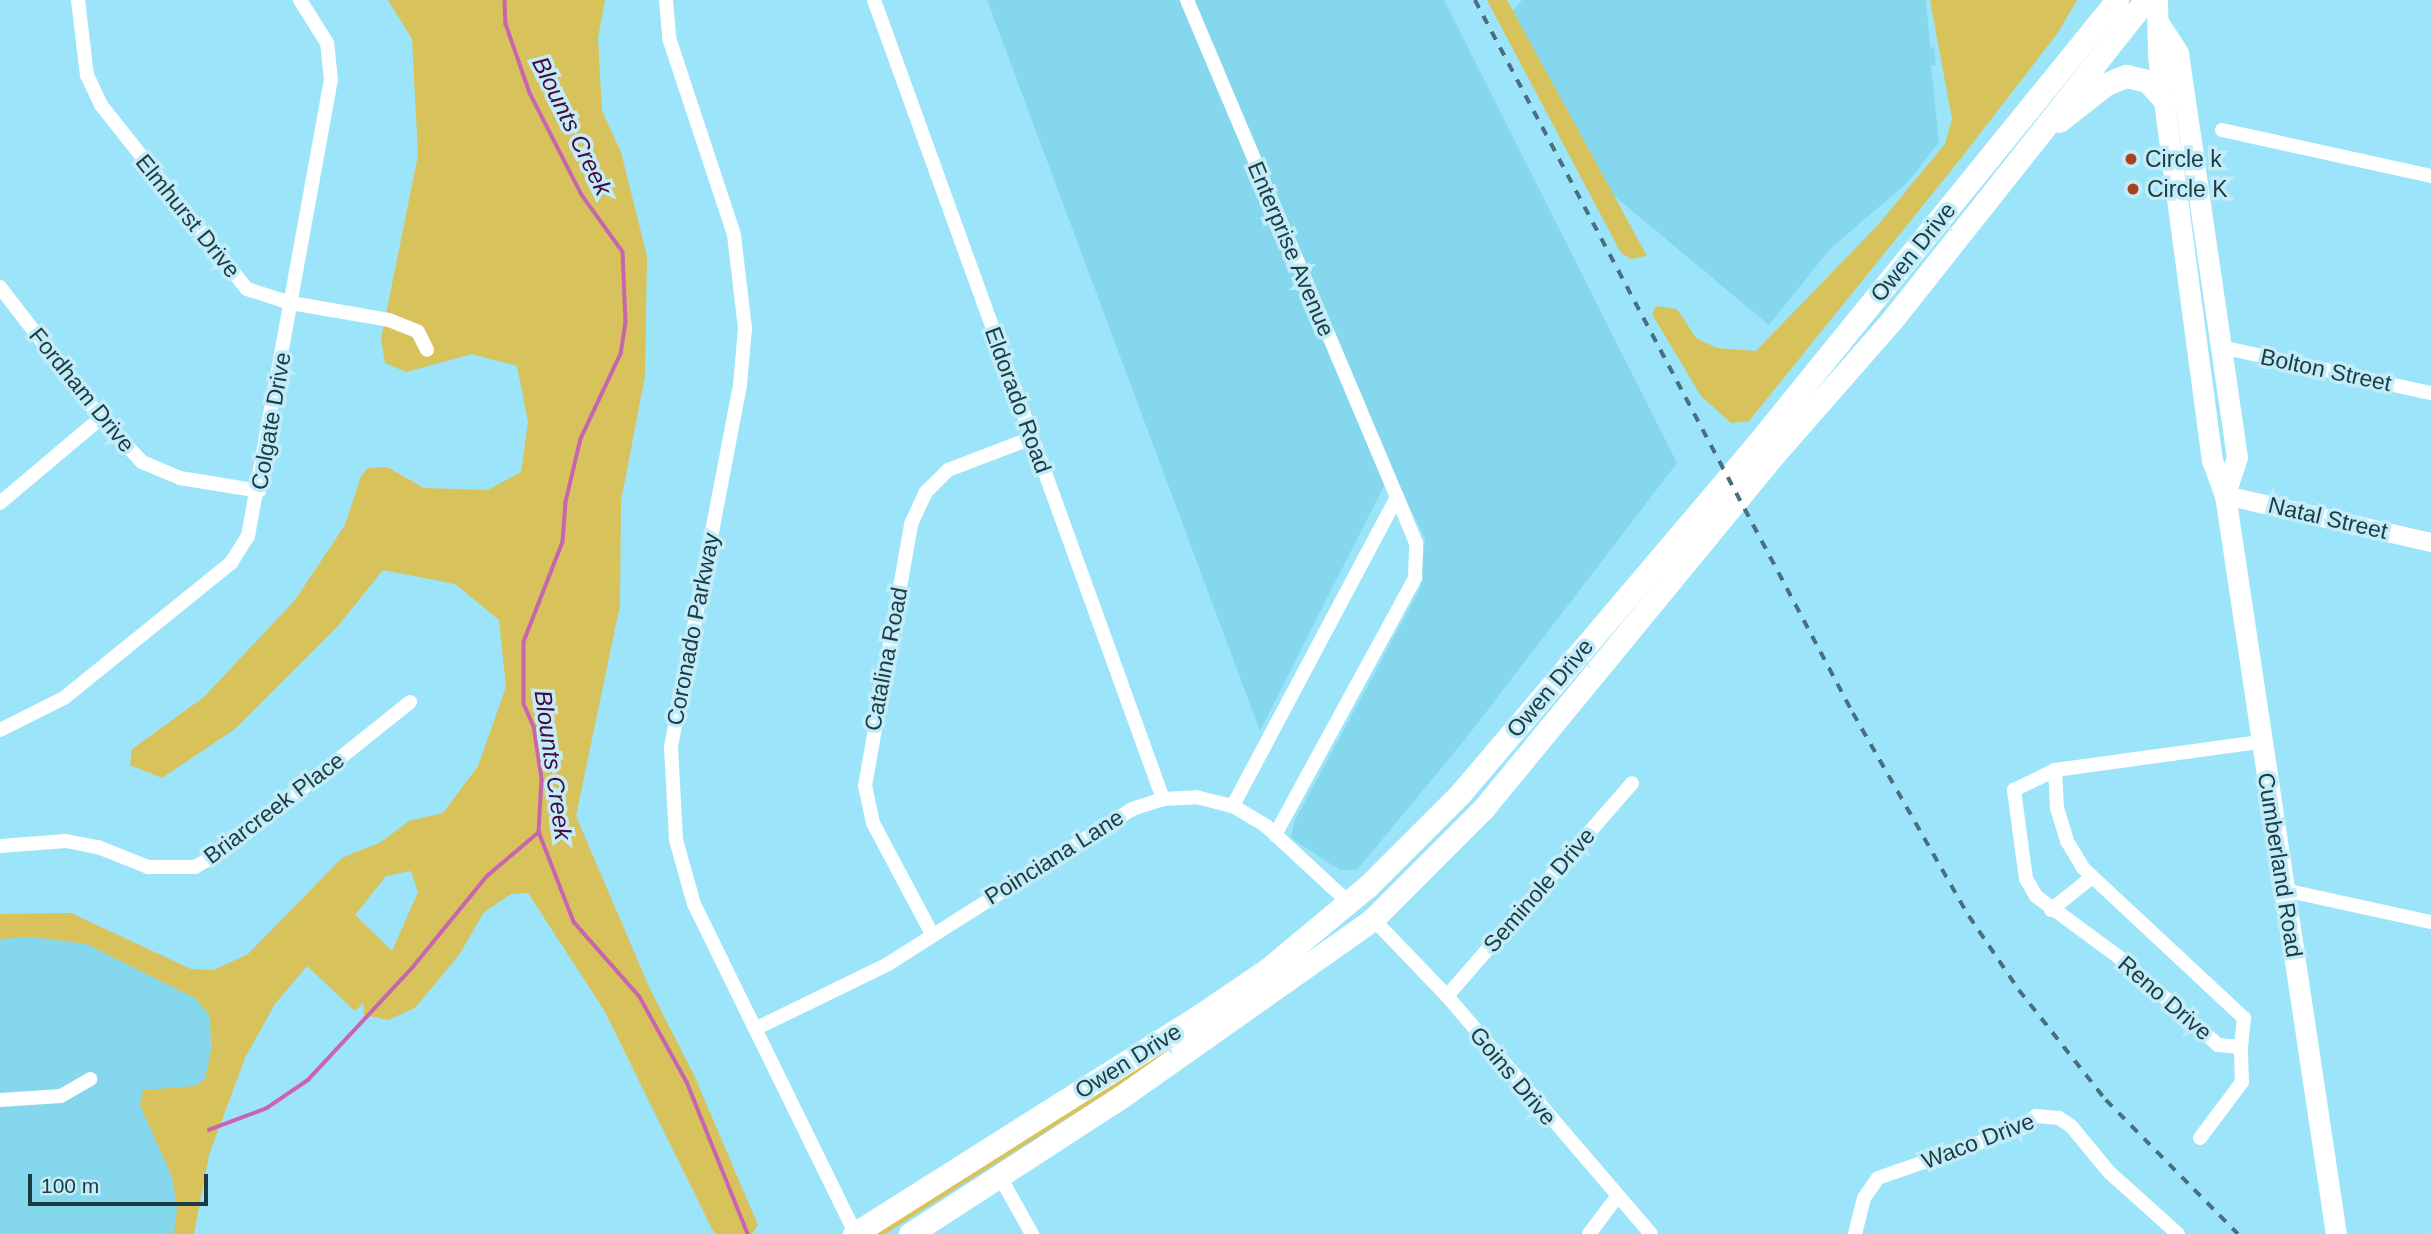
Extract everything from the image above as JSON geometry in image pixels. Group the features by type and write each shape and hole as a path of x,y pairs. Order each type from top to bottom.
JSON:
{"highway":[{"name":"Owen Drive","path":"910,1234 1121,1097 1373,919 1483,810 1705,540 1761,454 2117,0"},
{"name":"Owen Drive","path":"855,1233 1196,1018 1268,969 1348,902 1457,796 1694,518 1761,454 1892,320 2146,0"},
{"path":"2032,142 2106,84 2126,76 2147,81 2164,99"},
{"path":"1373,919 1366,905 1373,894 1449,822 1457,796"},
{"path":"1254,1003 1259,987 1340,925 1349,914 1348,902"}],"main road":[{"name":"Cumberland Road","path":"2157,0 2160,25 2158,56 2212,460 2225,495 2336,1234"},
{"name":"Cumberland Road","path":"2160,25 2178,53 2237,457 2225,495"},
{"name":"Natal Street","path":"2225,495 2431,542"}],"street":[{"name":"Elmhurst Drive","path":"78,0 87,75 101,106 234,275 257,295 389,320 418,332 427,350"},
{"name":"Colgate Drive","path":"0,730 64,698 231,563 248,536 332,70 327,43 300,0"},
{"name":"Coronado Parkway","path":"666,0 669,37 734,235 745,328 740,385 671,747 671,808 694,904 855,1233"},
{"name":"Eldorado Road","path":"874,0 1163,799"},
{"name":"Enterprise Avenue","path":"1187,0 1416,543 1415,578 1275,835"},
{"path":"2222,130 2431,176"},
{"name":"Fordham Drive","path":"0,287 130,452 154,469 180,478 258,491"},
{"name":"Bolton Street","path":"2221,347 2431,393"},
{"path":"0,503 101,418"},
{"name":"Catalina Road","path":"932,934 873,823 865,786 911,524 926,492 948,470 1032,438"},
{"path":"1233,806 1397,497"},
{"name":"Briarcreek Place","path":"0,846 66,841 98,847 148,867 195,867 229,847 410,702"},
{"name":"Reno Drive","path":"2055,770 2057,808 2067,841 2092,877 2244,1018 2241,1047 2218,1045 2120,958 2051,910 2026,878 2014,790 2055,770 2260,742"},
{"name":"Seminole Drive","path":"1447,996 1632,783"},
{"name":"Poinciana Lane","path":"755,1029 842,989 1132,809 1163,799 1196,797 1233,806 1275,835 1312,873 1348,902"},
{"path":"2051,910 2092,877"},
{"path":"2284,890 2431,922"},
{"name":"Goins Drive","path":"1373,919 1447,996 1651,1234"},
{"path":"2200,1138 2242,1082 2241,1047"},
{"path":"0,1100 61,1096 90,1079"},
{"name":"Waco Drive","path":"1855,1234 1864,1198 1878,1178 2021,1128 2036,1116 2059,1118 2071,1126 2109,1172 2178,1234"},
{"path":"999,1175 1032,1234"},
{"path":"1589,1234 1617,1197"}],"shaded area":[{"path":"388,0 605,0 598,38 602,111 621,152 647,256 645,376 621,501 620,605 576,816 650,989 694,1075 758,1225 752,1234 716,1234 712,1229 604,1010 528,893 511,894 484,912 459,955 415,1008 388,1020 364,1015 363,1003 355,1011 307,966 275,1004 245,1058 209,1155 194,1234 174,1234 177,1209 172,1177 140,1105 143,1090 195,1086 205,1079 211,1050 210,1016 195,998 86,944 32,937 0,939 0,914 71,913 191,969 214,970 248,954 342,858 381,842 409,821 443,813 478,766 506,687 499,620 455,584 383,570 337,627 235,729 162,778 130,765 132,749 204,697 295,600 345,525 361,476 368,468 387,467 424,488 488,490 521,472 528,422 517,366 472,354 406,372 385,363 381,339 418,155 412,39","holes":["411,871 418,892 392,951 355,915 386,876"]},
{"path":"987,0 1444,0 1677,463 1467,737 1357,870 1340,870 1291,838 1294,822 1420,589 1425,539 1392,470 1260,731"},
{"path":"1487,0 1507,0 1647,256 1631,259 1621,253"},
{"path":"1522,0 1926,0 1930,47 1934,48 1936,65 1931,66 1939,142 1909,181 1830,249 1769,325 1606,189 1512,12"},
{"path":"1930,0 2077,0 2057,34 1958,162 1749,421 1731,423 1701,396 1652,314 1656,306 1677,309 1696,338 1717,348 1756,351 1878,225 1945,144 1952,119"},
{"path":"32,937 86,944 195,998 210,1016 211,1089 182,1234 0,1234 0,939"},
{"path":"1182,1037 1186,1043 885,1234 869,1234"}],"waterway":[{"name":"Blounts Creek","path":"505,0 506,24 530,93 582,195 623,252 626,323 621,354 581,439 566,502 563,542 524,642 524,704 534,726 542,779 539,832 574,922 640,997 687,1082 748,1234"},
{"path":"209,1130 267,1108 308,1080 412,968 487,876 539,832"}],"railway":[{"path":"1475,0 1853,713 1969,916 2019,990 2106,1100 2238,1234"}],"place":[{"name":"Circle k","path":"2131,159"},
{"name":"Circle K","path":"2133,189"}]}
